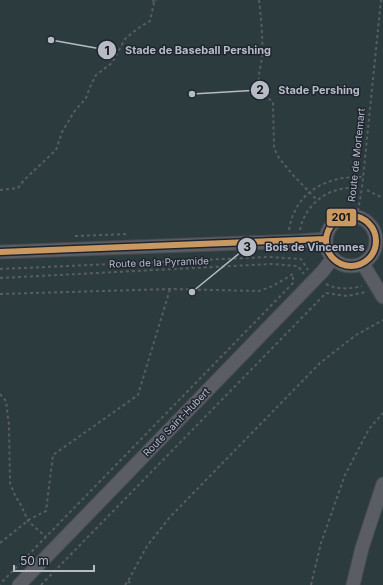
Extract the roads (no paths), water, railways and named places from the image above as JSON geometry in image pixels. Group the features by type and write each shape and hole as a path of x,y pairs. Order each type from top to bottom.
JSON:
{"street":[{"path":"346,216 357,217 365,220 371,226 380,241 371,258 363,264 348,267 332,259 327,250 325,239 330,227 338,220 346,216"},
{"name":"Route de la Pyramide","path":"0,252 325,239"},
{"name":"Route Saint-Hubert","path":"19,585 332,259"},
{"path":"363,264 383,297"},
{"path":"353,585 362,548 383,484"}],"place":[{"name":"Stade de Baseball Pershing","path":"51,40"},
{"name":"Stade Pershing","path":"192,94"},
{"name":"Bois de Vincennes","path":"192,292"}]}
